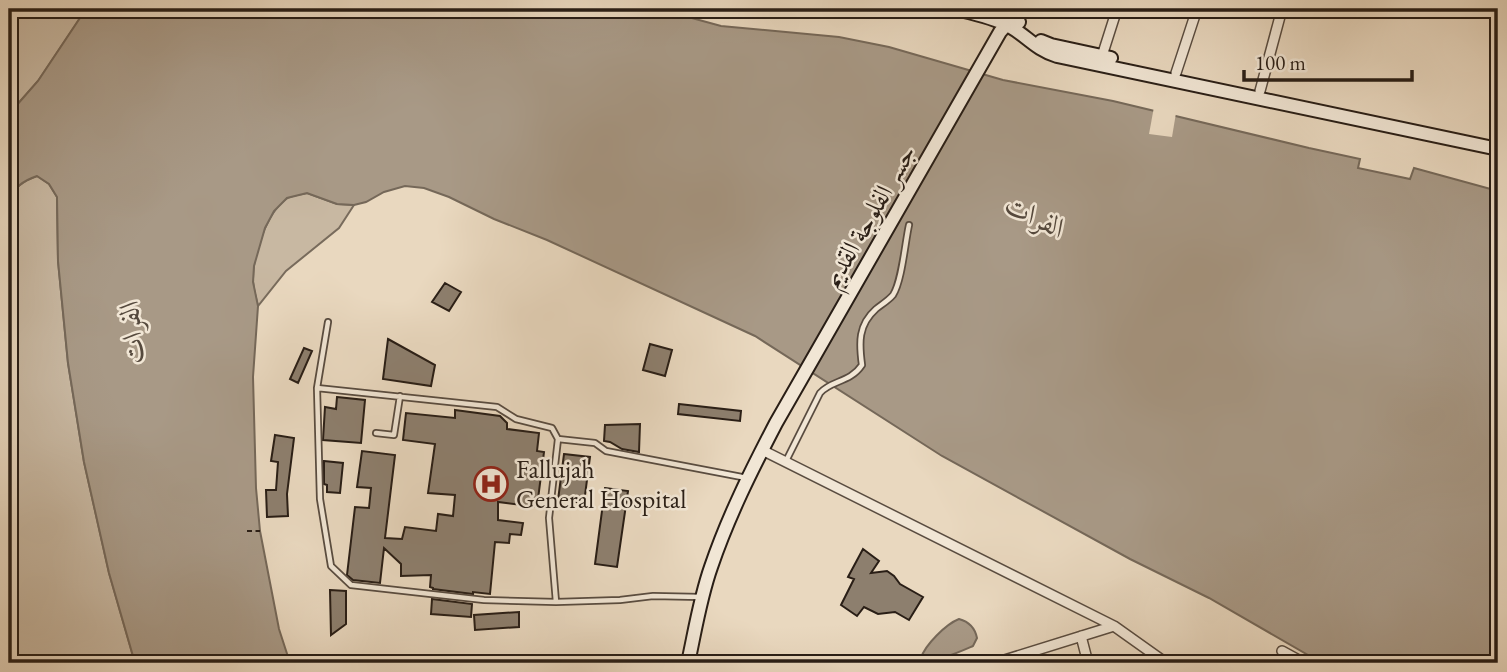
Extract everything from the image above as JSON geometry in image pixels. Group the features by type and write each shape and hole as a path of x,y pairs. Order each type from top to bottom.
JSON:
{"street":[{"path":"955,9 1010,21 1045,43 1498,141"},
{"path":"1000,9 1034,45 1057,55 1498,149"},
{"path":"1102,56 1117,9"},
{"path":"1176,73 1197,9"},
{"path":"1260,91 1282,9"},
{"name":"جسر الفلوجة القديم","path":"688,663 711,568 747,478 776,423 1010,21"},
{"path":"762,450 1114,626 1166,663"},
{"path":"995,663 1114,626"},
{"path":"1082,636 1088,663"},
{"path":"1282,651 1304,663"}],"lane":[{"path":"786,462 820,393 824,388 840,383 856,373 862,365 859,345 862,326 869,316 893,295 900,276 909,225"},
{"path":"328,322 317,388 320,499 331,566 351,585 484,600 556,602 653,596 702,597"},
{"path":"317,388 497,407 516,419 552,428 558,439 549,518 556,602"},
{"path":"376,433 394,435 400,396"},
{"path":"558,439 595,443 606,452 747,478"}],"path":[{"path":"247,531 260,531"}],"shaded area":[{"path":"9,9 86,9 38,81 9,114"},
{"path":"37,176 49,184 57,197 58,261 68,363 84,462 109,573 135,663 9,663 9,199 20,184"},
{"path":"307,193 337,204 354,205 339,228 286,271 258,306 254,269 258,247 267,225 272,214 286,199"}],"water":[{"name":"الفرات","path":"86,9 659,9 721,26 839,37 889,47 1003,80 1113,101 1360,159 1358,168 1410,179 1414,168 1498,191 1498,663 1322,663 1209,598 1130,559 942,456 755,336 449,197 424,188 405,186 354,205 337,204 307,193 287,198 274,211 265,228 254,266 253,282 258,306 253,377 256,488 260,531 279,629 290,663 135,663 109,573 84,462 68,363 58,261 57,197 49,184 37,176 20,184 9,199 9,114 38,81"},
{"path":"959,619 975,631 977,638 973,646 941,658 921,658 937,636"}],"pier":[{"path":"1154,107 1176,113 1172,137 1149,134"}],"building":[{"path":"445,283 461,292 449,311 432,302"},
{"path":"388,339 435,365 431,386 383,379"},
{"path":"650,344 672,350 665,376 643,370"},
{"path":"304,348 312,351 298,383 290,379"},
{"path":"337,397 365,400 361,443 323,440 325,407 336,409"},
{"path":"679,404 741,411 740,421 678,414"},
{"path":"455,410 500,416 507,423 507,429 539,433 537,451 544,452 537,507 498,502 498,520 523,523 521,535 510,534 509,543 495,542 490,594 433,589 430,587 431,575 401,576 401,564 384,548 380,583 353,580 347,575 355,507 369,508 371,488 357,487 362,451 395,455 385,538 402,539 405,527 436,531 438,514 453,516 455,495 428,493 435,444 403,440 406,413 455,418"},
{"path":"640,424 639,452 622,449 604,441 605,425"},
{"path":"275,435 294,438 287,494 288,516 267,517 266,490 276,490 278,462 271,461"},
{"path":"564,454 590,457 584,503 558,500"},
{"path":"324,461 343,463 340,493 327,492 327,485 324,484"},
{"path":"605,488 628,491 617,567 595,564"},
{"path":"863,549 879,561 871,573 887,571 900,584 923,597 909,620 895,612 878,614 864,607 857,616 841,605 854,579 848,577"},
{"path":"330,590 346,591 346,624 331,635"},
{"path":"432,599 472,604 471,617 431,614"},
{"path":"519,612 519,627 475,630 474,615"}],"place":[{"name":"Fallujah General Hospital","path":"491,484"}]}
